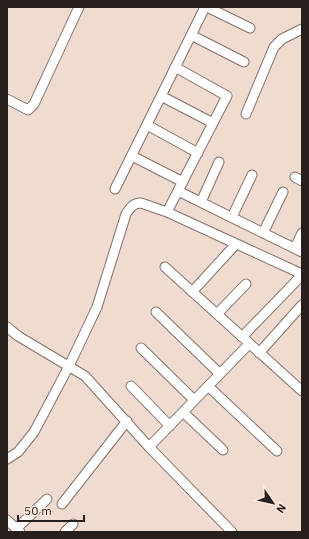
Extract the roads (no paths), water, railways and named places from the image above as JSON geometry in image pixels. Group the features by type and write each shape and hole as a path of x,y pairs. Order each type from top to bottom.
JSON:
{"street":[{"path":"7,99 28,110 34,104 79,7"},
{"path":"115,189 206,7 250,28"},
{"path":"246,114 274,47 282,39 302,28"},
{"path":"191,35 244,62"},
{"path":"167,212 227,96 175,68"},
{"path":"161,96 213,123"},
{"path":"147,125 198,153"},
{"path":"132,156 181,187 201,202 298,250 302,233"},
{"path":"201,202 219,162"},
{"path":"232,217 252,175"},
{"path":"263,233 283,192"},
{"path":"7,459 18,452 34,432 69,366 97,307 129,209 137,203 167,212 302,274 246,340 220,374 149,447"},
{"path":"192,292 236,244"},
{"path":"165,267 302,391"},
{"path":"216,314 246,284"},
{"path":"259,353 302,305"},
{"path":"156,312 220,374"},
{"path":"7,326 18,336 85,376 149,447 232,532"},
{"path":"141,348 194,400"},
{"path":"131,386 170,426"},
{"path":"208,386 277,451"},
{"path":"183,412 223,450"},
{"path":"62,504 127,421"},
{"path":"7,520 18,530 47,499"},
{"path":"65,532 73,524"}]}
